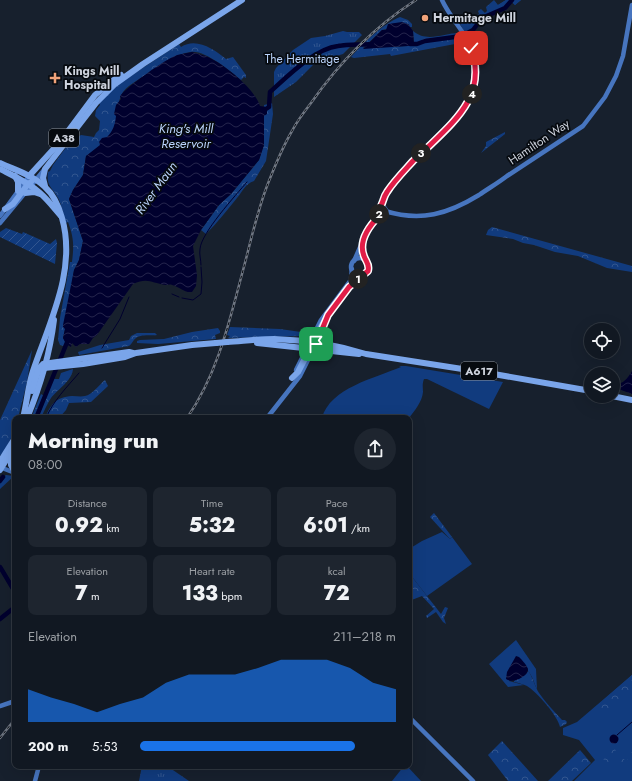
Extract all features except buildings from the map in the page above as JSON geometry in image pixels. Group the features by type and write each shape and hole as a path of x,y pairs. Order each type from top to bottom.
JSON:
{"highway":[{"name":"A38","path":"31,181 36,167 60,142 95,95 111,82 242,0"},
{"name":"A38","path":"45,169 99,98 150,58"},
{"path":"6,209 13,204 48,159 57,153"},
{"path":"0,164 12,168 28,170 36,167"},
{"path":"0,164 31,181 62,218"},
{"path":"0,168 15,176 46,187"},
{"path":"12,168 50,197 56,210"},
{"path":"28,415 39,386 48,350 63,275 67,242 66,230 58,204 46,187 43,178 45,169"},
{"path":"15,176 18,182 18,191"},
{"path":"26,193 34,192 43,196"},
{"path":"24,415 31,380 56,304"},
{"path":"292,378 298,372 328,315"},
{"name":"A617","path":"43,366 83,361 129,352 136,353 192,345 257,340 264,342 311,346 349,354 366,354 584,390"},
{"name":"A617","path":"245,341 352,349 366,354"},
{"path":"39,386 55,365 48,350"},
{"path":"38,357 43,366"},
{"path":"25,407 43,366"},
{"path":"620,398 632,400"},
{"path":"0,468 12,444"},
{"path":"0,468 11,455"},
{"path":"11,455 12,467"}],"street":[{"path":"269,415 300,376 324,316 350,281 352,264 368,229 380,215 384,214 387,192 414,159 453,121 467,105 474,90 476,76 475,58 464,35 449,14 442,0"},
{"name":"Hamilton Way","path":"384,209 402,215 416,217 436,214 452,209 497,185 507,176 583,126 605,97 620,66 632,5"},
{"path":"0,216 18,191 45,169"},
{"path":"0,223 26,193 31,181"},
{"path":"328,315 349,287 366,274 369,269 369,265 362,250 362,243"},
{"path":"354,261 360,258 366,260"},
{"path":"352,270 356,275 363,276"},
{"path":"288,390 292,378"},
{"path":"0,468 12,471"},
{"path":"0,706 12,702"},
{"path":"412,720 473,781"},
{"path":"35,781 38,769"}],"green space":[{"path":"494,0 498,5 506,0 521,0 515,5 512,2 500,12 482,20 476,29 467,36 460,24 474,16 475,17 479,14 478,11 481,9 485,13 487,11 486,7"},
{"path":"506,0 521,0 515,5 512,2 500,12 482,20 476,29 467,36 463,30 477,18"},
{"path":"400,17 408,20 412,24 412,27 408,24 382,30 363,48 408,46 414,44 413,31 418,35 430,37 453,33 459,33 461,35 454,37 456,42 455,44 391,56 390,54 354,58 351,57 367,40 386,24"},
{"name":"The Hermitage","path":"343,31 359,32 362,35 343,54 323,60 313,65 296,82 274,97 274,72 293,50 311,38"},
{"path":"193,43 199,44 210,48 226,59 233,57 246,75 246,78 244,77 241,80 203,54 191,52 169,60 132,84 123,92 113,130 103,143 86,156 83,175 69,199 83,241 79,260 74,270 63,338 66,342 63,346 60,345 58,340 60,318 70,262 72,262 73,242 68,222 66,223 56,194 50,186 48,172 67,146 72,146 75,143 75,139 81,135 94,137 99,130 100,121 95,116 96,110 100,105 99,102 117,85 179,44 181,47"},
{"path":"272,103 273,114 266,161 254,181 246,186 206,234 201,230 219,205 231,194 259,160 264,145 264,105"},
{"path":"505,132 505,134 481,153 486,146 486,142"},
{"path":"492,227 632,266 632,272 607,268 578,256 555,252 513,239 486,235 488,230"},
{"path":"6,228 22,234 23,232 50,244 56,239 55,264 0,237 0,232"},
{"path":"230,327 280,329 308,333 307,336 228,338 230,336 227,335"},
{"path":"218,328 220,333 215,335 216,339 158,344 137,343 137,341 140,340 164,339 192,332"},
{"path":"137,333 155,333 157,335 138,337 129,346 79,355 78,352 100,345 129,340 131,336"},
{"path":"32,350 27,382 19,415 12,415 12,435 6,448 0,456 0,420"},
{"path":"399,366 503,382 489,409 427,379 424,379 421,399 411,415 324,415 334,399 355,385 401,367"},
{"path":"73,369 67,381 51,398 42,415 32,415 41,394 44,396 50,379 59,379 61,373"},
{"path":"105,380 108,386 91,402 69,403 62,415 47,415 52,405 62,398 88,395"},
{"path":"6,475 12,476 12,478 0,489 0,479"},
{"path":"434,513 452,537 450,539 430,517"},
{"path":"442,532 450,539 452,537 472,564 427,596 412,577 412,547"},
{"path":"412,577 441,614 445,607 448,608 444,618 446,624 436,612 427,618 426,616 434,609 422,596 412,600"},
{"path":"516,640 536,669 537,689 528,668 509,681 524,685 508,687 489,664"},
{"path":"528,671 539,693 562,720 567,722 566,724 560,727 551,711 536,693 527,686 514,682"},
{"path":"632,675 632,781 574,781 595,760 579,740 563,735 563,728 577,722"},
{"path":"632,675 632,694 628,699 605,713 600,713 595,710 591,711"},
{"path":"502,741 538,781 508,781 488,755"},
{"path":"612,745 615,745 614,747 619,757 616,761 617,762 620,757 625,760 622,765 617,765 611,768 604,763 604,755 602,755 601,750 610,748"},
{"path":"580,750 591,763 572,781 548,781"},
{"path":"626,751 632,751 632,765 630,763 631,760 628,760 625,757"},
{"path":"141,769 171,769 189,781 139,781"},
{"path":"402,769 410,769 421,781 392,781"}],"water":[{"path":"402,22 408,24 413,31 414,45 363,49 382,30 386,30 388,24"},
{"name":"King's Mill Reservoir","path":"192,52 208,57 224,66 246,85 257,99 260,106 267,107 267,114 264,116 264,145 259,160 231,194 219,205 201,230 193,246 197,275 196,286 192,292 187,292 175,286 150,281 142,281 133,284 89,344 80,344 76,347 72,343 71,347 66,344 63,338 65,329 63,325 74,270 79,260 83,241 69,199 83,175 86,156 100,145 99,142 102,138 107,137 112,130 116,119 114,114 116,105 121,99 120,96 124,92 164,62 177,55"},
{"path":"632,371 632,394 620,390 620,383 628,377"},
{"path":"516,656 523,661 528,670 525,675 512,681 506,679 507,672"},
{"path":"614,734 619,739 614,744 609,739"}],"waterway":[{"name":"River Maun","path":"410,44 462,36 473,30 482,18 505,8 512,0"},
{"name":"River Maun","path":"263,111 269,107 270,92 293,71 320,52 338,46 372,44"},
{"path":"201,265 200,249 206,234 212,224 247,182"},
{"path":"182,298 193,300 201,294 201,267"},
{"path":"172,294 179,297"},
{"path":"102,348 120,319 129,297"},
{"name":"River Maun","path":"37,415 68,340"},
{"path":"48,415 56,400 79,373"},
{"name":"River Maun","path":"0,481 3,477"},
{"name":"River Maun","path":"0,567 12,587"},
{"name":"River Maun","path":"0,619 12,609"},
{"path":"617,735 632,722"}],"railway":[{"path":"189,415 206,384 221,348 263,197 275,165 288,138 303,113 345,60 386,22 416,0"},
{"path":"0,738 12,723"}],"place":[{"name":"Hermitage Mill","path":"425,18"},
{"name":"Kings Mill Hospital","path":"55,78"}],"route":[{"path":"316,344 328,315 352,283 368,271 369,265 363,254 362,243 368,229 380,215 378,210 382,208 383,200 387,192 414,159 442,133 467,105 474,90 476,76 476,62 471,48"}]}
